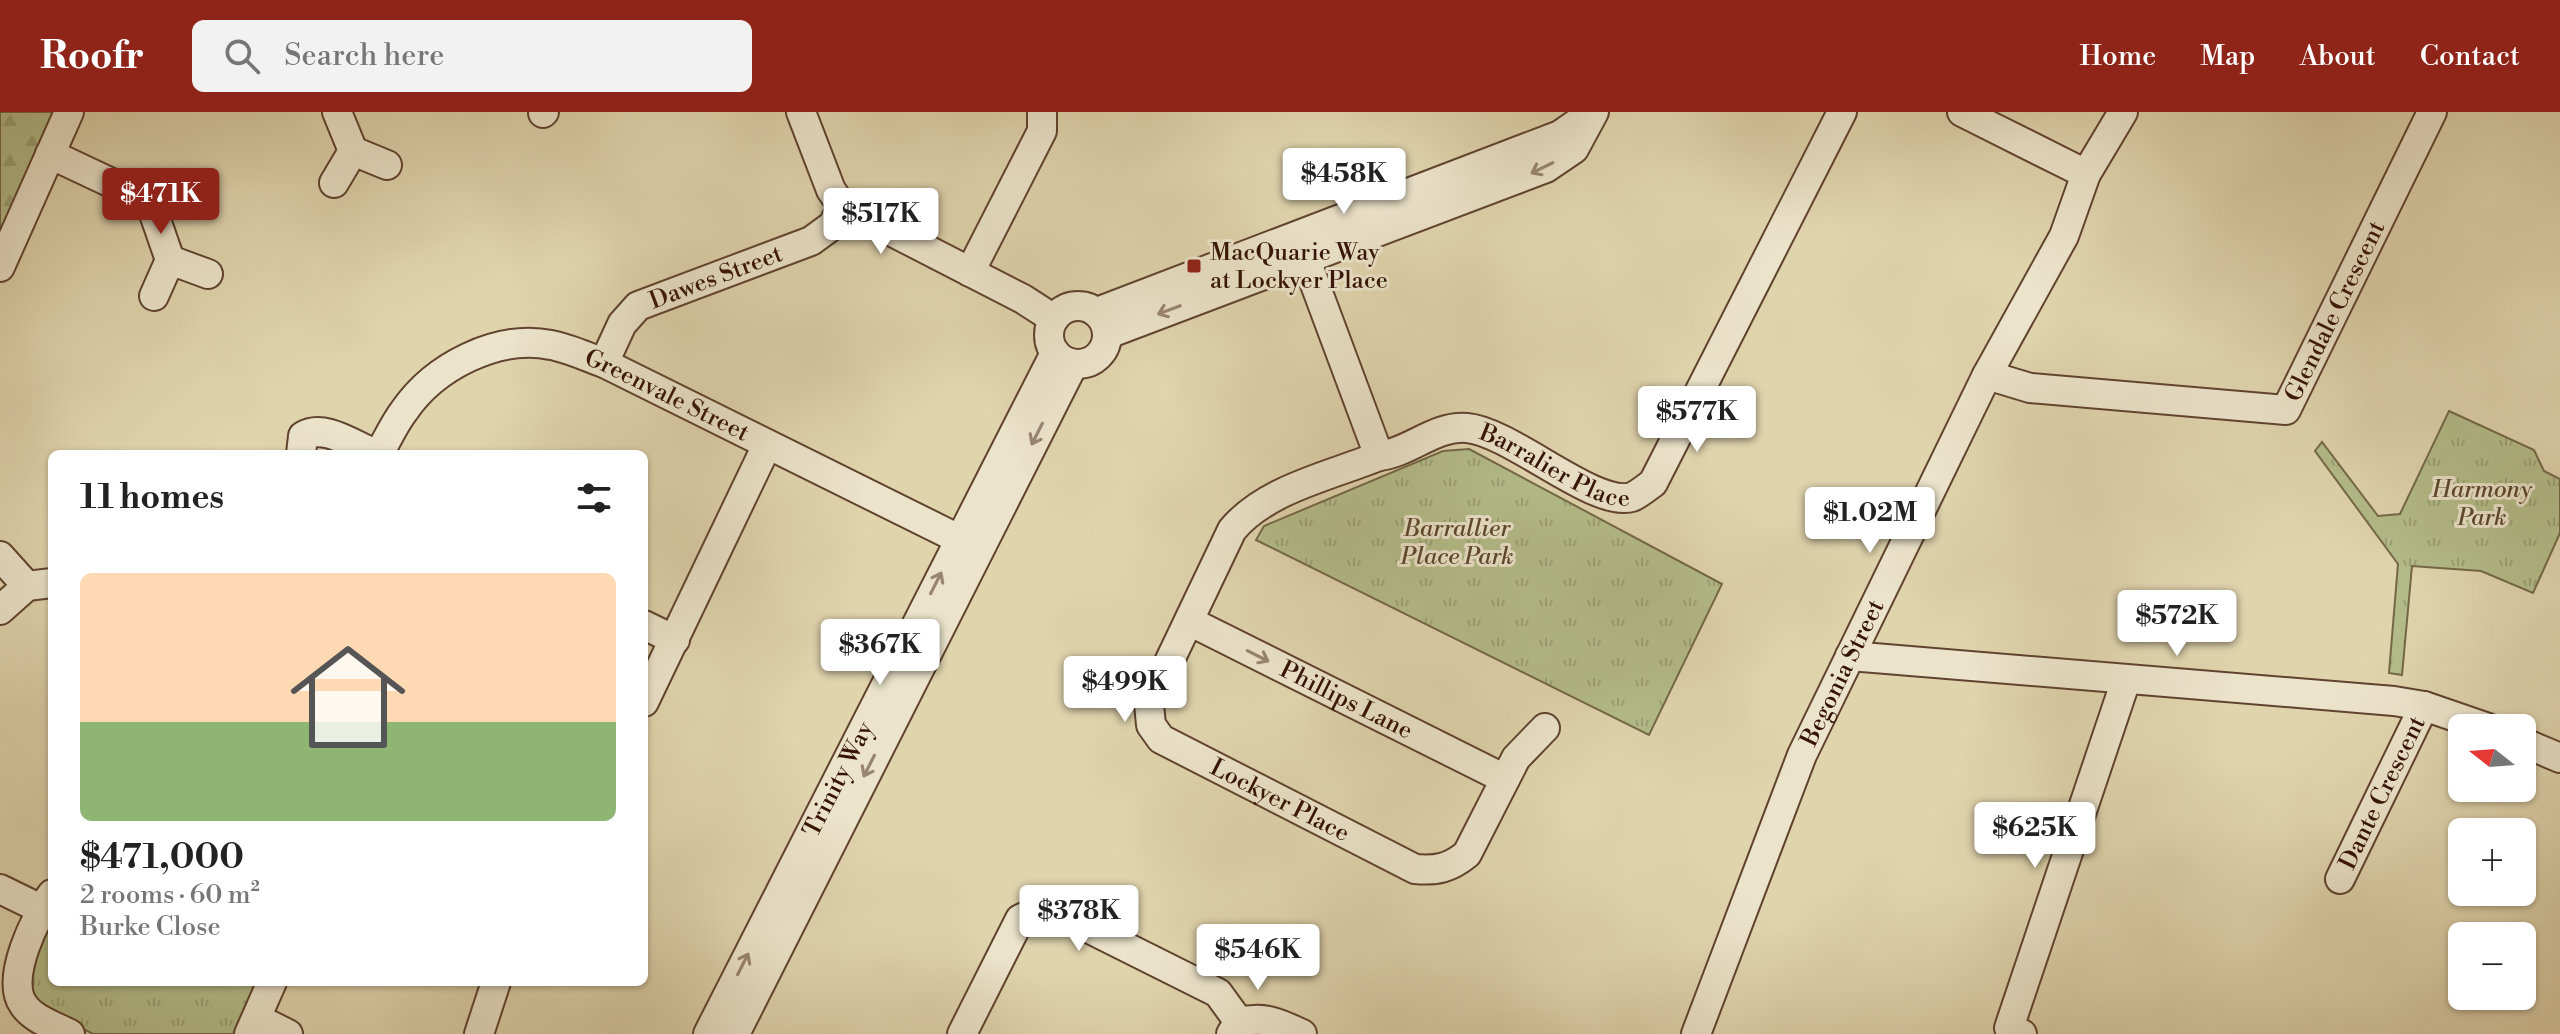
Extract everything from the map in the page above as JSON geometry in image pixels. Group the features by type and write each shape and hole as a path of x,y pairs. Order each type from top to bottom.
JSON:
{"street":[{"path":"0,267 69,112"},
{"path":"337,112 353,151 387,165"},
{"path":"801,112 831,190 842,206 1054,319 1074,306 1102,323 1106,347 1098,357 1086,364 1064,359"},
{"path":"970,272 1042,131 1042,112"},
{"path":"1102,323 1301,247 1560,135 1594,112"},
{"name":"Barralier Place","path":"1379,456 1394,455 1445,430 1466,428 1488,433 1605,495 1631,497 1653,483 1842,112"},
{"path":"1962,112 2086,174"},
{"name":"Begonia Street","path":"1696,1034 1802,755 1987,375 2064,236 2086,174 2123,112"},
{"name":"Glendale Crescent","path":"1987,375 2030,388 2286,410 2432,112"},
{"path":"334,183 353,151"},
{"path":"50,154 137,195 152,208 170,260 154,296"},
{"name":"Dawes Street","path":"604,363 622,324 638,306 811,241 833,225 842,206"},
{"path":"1301,247 1379,456"},
{"path":"170,260 208,274"},
{"name":"Trinity Way","path":"708,1034 1064,359 1049,337 1054,319"},
{"name":"Greenvale Street","path":"379,450 405,409 437,377 471,356 504,344 550,344 604,363 969,543"},
{"name":"Greenvale Street","path":"301,450 303,436 312,431 324,431 368,450"},
{"path":"648,694 767,445"},
{"name":"Lockyer Place","path":"1379,456 1263,502 1246,514 1232,530 1149,704 1151,725 1161,739 1415,869 1436,871 1455,864 1467,854 1516,758 1545,728"},
{"name":"Trinity Way","path":"735,1034 969,543"},
{"path":"0,556 40,585 0,610"},
{"name":"Phillips Lane","path":"1189,621 1505,779"},
{"path":"648,627 675,640"},
{"path":"1850,656 2424,706 2448,714"},
{"path":"2022,1034 2009,1028 2126,680"},
{"name":"Dante Crescent","path":"2340,879 2424,706"},
{"path":"2536,748 2560,758"},
{"path":"0,889 46,902 21,959 17,982 21,1002 31,1013 70,1034"},
{"path":"962,1034 1020,919 1040,910 1064,916 1218,993 1235,1028 1258,1018 1273,1020 1302,1034"},
{"path":"270,986 253,1026 288,1034"},
{"path":"479,1034 495,986"}],"green space":[{"path":"0,112 56,112 0,236"},
{"name":"Harmony Park","path":"2449,411 2534,450 2544,471 2560,479 2560,533 2533,593 2481,571 2412,566 2402,675 2389,673 2398,564 2315,451 2322,442 2378,516 2400,514"},
{"name":"Barrallier Place Park","path":"1469,449 1722,584 1649,735 1256,540 1264,526 1443,451"},
{"path":"48,923 48,986 257,986 234,1034 93,1034 36,1005 28,992 31,963"}],"place":[{"name":"MacQuarie Way at Lockyer Place","path":"1194,266"}]}
